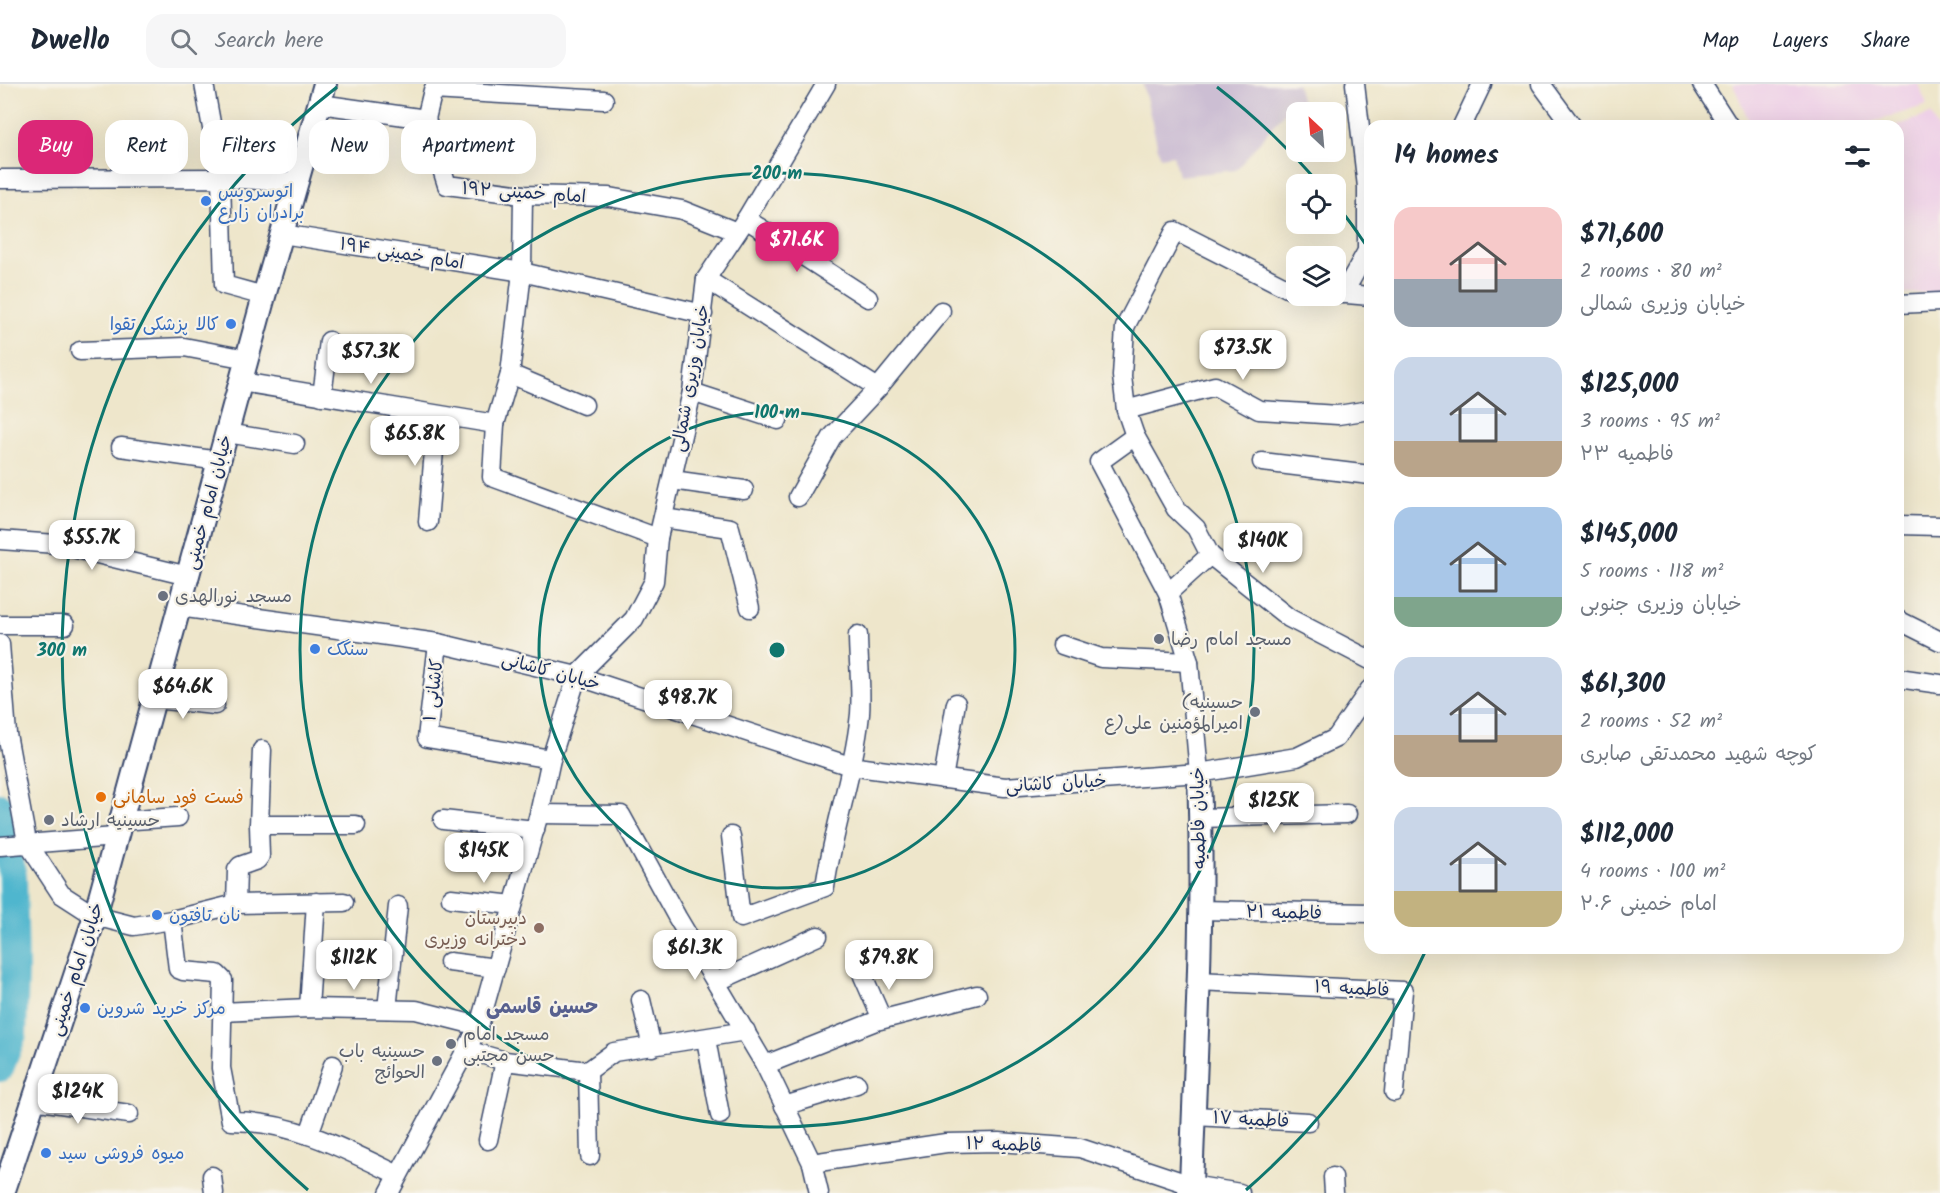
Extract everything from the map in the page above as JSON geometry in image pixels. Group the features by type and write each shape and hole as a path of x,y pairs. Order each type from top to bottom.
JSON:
{"main road":[{"name":"خیابان امام خمینی","path":"3,1193 95,916 264,296 322,94"},
{"name":"خیابان فاطمیه","path":"1190,1189 1198,981 1201,818 1199,773"}],"street":[{"path":"204,84 221,178 224,285 264,296"},
{"name":"خیابان وزیری شمالی","path":"577,676 634,620 654,581 658,538 692,392 706,279 826,84"},
{"path":"1354,84 1364,163"},
{"path":"1465,120 1482,84"},
{"path":"1541,84 1568,120"},
{"path":"1702,84 1725,120"},
{"path":"322,94 426,119 433,90 604,100"},
{"name":"امام خمینی ۱۹۲","path":"426,119 447,186 523,195 609,197 682,210 741,225 868,298"},
{"path":"0,179 221,178 297,182"},
{"path":"523,195 522,272 510,374 495,424 492,477 658,538"},
{"path":"1286,287 1175,231 1125,327 1122,376 1126,410 1135,436 1176,510 1196,528 1210,555 1289,618 1364,657"},
{"name":"امام خمینی ۱۹۴","path":"282,234 522,272 703,314"},
{"path":"1346,283 1364,256"},
{"path":"706,279 878,388"},
{"path":"1346,294 1364,296"},
{"path":"1904,304 1940,302"},
{"path":"798,497 832,437 878,388 941,311"},
{"path":"322,396 329,341"},
{"path":"80,351 184,347 247,360"},
{"path":"510,374 584,405"},
{"path":"241,382 495,424"},
{"path":"1126,410 1215,386 1259,410 1338,416 1364,411"},
{"path":"692,392 778,420"},
{"path":"428,522 437,415"},
{"path":"227,433 295,444"},
{"name":"خیابان فاطمیه","path":"1135,436 1099,462 1168,593 1189,662 1199,773"},
{"path":"122,447 219,461"},
{"path":"1262,462 1364,474"},
{"path":"672,480 744,490"},
{"path":"663,518 730,528 750,608"},
{"path":"1904,525 1940,526"},
{"path":"0,540 56,544 188,576"},
{"path":"1168,593 1210,555"},
{"name":"خیابان کاشانی","path":"179,607 438,643 577,676 850,766 1005,787 1199,773 1297,757 1336,738 1364,698"},
{"path":"1904,623 1940,641"},
{"path":"0,625 65,625"},
{"path":"731,837 741,918 825,887 829,857 860,713 858,634"},
{"name":"کاشانی ۱","path":"438,643 427,738 551,759"},
{"path":"0,644 12,844 61,894 95,916 134,926 172,920 236,904 344,902"},
{"path":"1062,645 1101,658 1189,662"},
{"path":"389,1193 479,1026 537,822 551,759 577,676"},
{"path":"1904,679 1940,684"},
{"path":"154,699 215,705"},
{"path":"943,779 956,703"},
{"path":"236,904 237,870 240,866 257,860 260,856 262,750"},
{"path":"1201,818 1347,814"},
{"path":"443,820 537,822 621,815 677,917 765,1065 812,1163 819,1193"},
{"path":"12,844 118,829 178,817"},
{"path":"259,825 356,825"},
{"path":"451,898 513,905"},
{"path":"309,1008 316,902"},
{"path":"387,1009 398,906"},
{"name":"فاطمیه ۲۱","path":"1199,910 1364,913"},
{"path":"172,920 178,969 217,974 223,980 221,1068 231,1121 256,1121 309,1134 398,1174"},
{"path":"716,982 818,936"},
{"path":"449,962 496,968"},
{"path":"863,976 882,1019"},
{"name":"فاطمیه ۱۹","path":"1198,981 1404,991 1394,1092"},
{"path":"765,1065 882,1019 977,995"},
{"path":"641,1000 652,1047"},
{"path":"222,1012 309,1008 416,1010 479,1026"},
{"path":"467,1050 505,1061 588,1071 614,1052 746,1031"},
{"path":"706,1039 720,1115"},
{"path":"488,1140 505,1061"},
{"path":"309,1134 333,1065"},
{"path":"588,1071 590,1156"},
{"path":"784,1106 857,1084"},
{"path":"33,1100 129,1114"},
{"name":"فاطمیه ۱۷","path":"1194,1116 1308,1122"},
{"name":"فاطمیه ۱۲","path":"812,1163 946,1143 999,1142 1080,1148 1190,1189 1240,1193"}],"shaded area":[{"path":"1143,84 1297,84 1302,102 1286,102 1286,112 1236,170 1178,176 1173,155 1160,157"},
{"path":"1733,84 1918,84 1927,105 1879,120 1748,120"},
{"path":"1931,114 1940,134 1940,292 1904,294 1904,123"}],"waterway":[{"path":"0,807 13,877 15,970 13,1034 0,1068"}],"place":[{"name":"اتوسرویس برادران زارع","path":"206,201"},
{"name":"کالا پزشکی تقوا","path":"231,324"},
{"name":"مسجد نورالهدی","path":"163,596"},
{"name":"مسجد امام رضا","path":"1159,639"},
{"name":"سنگک","path":"315,649"},
{"name":"(حسینیه امیرالمؤمنین علی(ع","path":"1255,712"},
{"name":"فست فود سامانی","path":"101,797"},
{"name":"حسینیه ارشاد","path":"49,820"},
{"name":"نان تافتون","path":"157,915"},
{"name":"دبیرستان دخترانه وزیری","path":"539,928"},
{"name":"مرکز خرید شروین","path":"85,1008"},
{"name":"مسجد امام حسن مجتبی","path":"451,1044"},
{"name":"حسینیه باب الحوائج","path":"437,1061"},
{"name":"میوه فروشی سید","path":"46,1153"}],"district":[{"name":"حسین قاسمی","path":"542,1006"}]}
